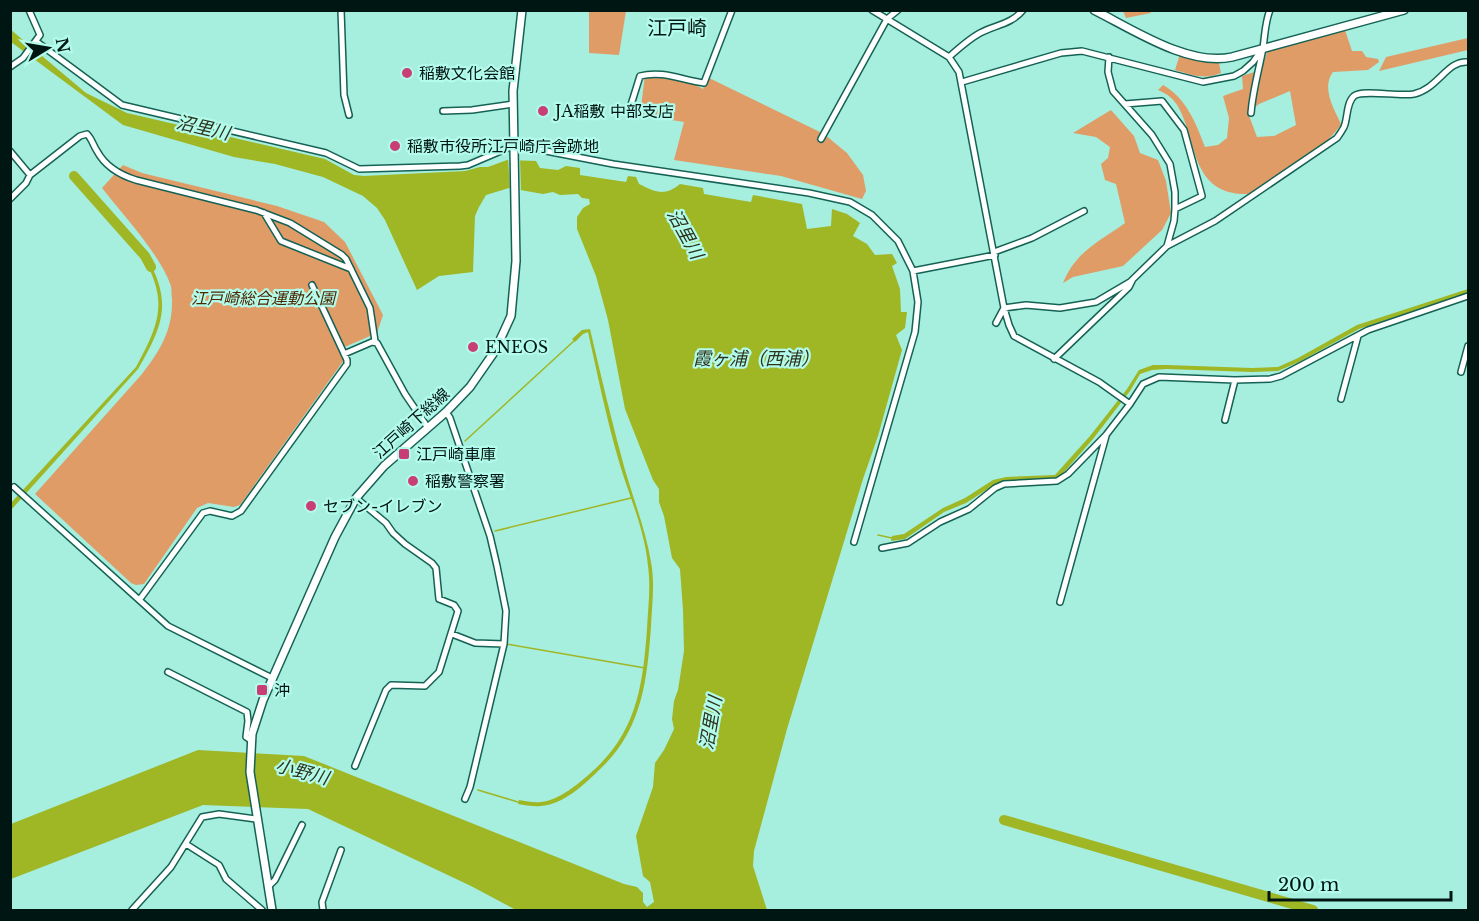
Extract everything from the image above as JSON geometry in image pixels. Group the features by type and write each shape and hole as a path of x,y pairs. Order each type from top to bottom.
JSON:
{"main road":[{"name":"江戸崎下総線","path":"272,910 250,783 251,744 258,712 335,537 356,498 384,466 446,412 470,387 487,363 511,315 516,261 513,104 522,10"},
{"path":"1094,10 1173,49 1198,57 1223,59 1404,10"}],"street":[{"path":"10,67 25,57 40,35 29,10"},
{"path":"341,10 344,95 349,115"},
{"path":"630,108 640,76 650,73 704,83 732,10"},
{"path":"872,10 950,57 956,65 962,82 1004,308 1014,336 1099,382 1130,404"},
{"path":"821,140 887,19 898,10"},
{"path":"950,57 970,39 1018,17 1023,10"},
{"path":"1251,112 1253,86 1263,48 1266,18 1270,10"},
{"path":"36,43 122,105 327,153 359,169 460,166 514,148 809,193 850,202 872,215 897,241 913,271 918,303 915,332 854,542"},
{"path":"962,82 1061,53 1082,51 1203,82 1234,76 1253,62 1263,48"},
{"path":"1109,57 1108,72 1113,91 1152,135 1170,164 1175,192 1175,209 1167,246"},
{"path":"1004,308 1026,305 1060,308 1096,302 1133,279 1167,246 1215,221 1336,138 1345,126 1349,105 1354,96 1364,92 1397,96 1416,93 1436,83 1449,68 1460,61 1468,62"},
{"path":"1125,104 1162,101 1184,130 1202,196 1175,209"},
{"path":"443,111 472,110 513,104"},
{"path":"10,199 26,183 30,175 80,136 87,134 107,164 129,178 264,213 290,223 342,255 370,308 375,341 428,428"},
{"path":"10,151 30,175"},
{"path":"913,271 995,254 1084,211"},
{"path":"264,213 280,242 351,269"},
{"path":"1054,359 1129,287 1133,279"},
{"path":"140,599 203,513 214,511 232,516 241,511 346,366 348,362 312,285"},
{"path":"882,548 908,543 940,522 969,509 995,488 1004,484 1057,481 1068,474 1106,435 1143,384 1159,377 1270,379 1281,376 1368,330 1468,296"},
{"path":"996,323 1004,308"},
{"path":"1341,399 1358,336"},
{"path":"344,354 375,341"},
{"path":"1461,372 1468,346"},
{"path":"1224,420 1235,380"},
{"path":"446,412 492,546 506,611 504,644 470,787 465,799"},
{"path":"1060,602 1106,435"},
{"path":"14,487 168,626 272,678"},
{"path":"355,766 386,690 391,685 425,686 439,672 458,612 454,605 439,599 436,568 405,544 393,533 386,522 356,498"},
{"path":"452,634 475,643 504,644"},
{"path":"168,672 247,712 249,721 246,737 251,744"},
{"path":"132,910 171,867 202,817 219,814 256,817"},
{"path":"268,887 275,880 302,825"},
{"path":"186,844 219,865 226,879 262,910"},
{"path":"324,910 322,902 341,850"}],"green space":[{"path":"589,11 626,11 619,55 589,53"},
{"path":"1123,11 1150,11 1151,13 1126,18"},
{"path":"1345,30 1352,51 1362,51 1366,57 1378,59 1379,62 1368,70 1333,72 1328,92 1341,124 1323,144 1299,163 1248,194 1233,193 1220,189 1204,173 1198,163 1180,110 1173,100 1158,90 1163,85 1184,104 1194,120 1205,147 1218,145 1227,138 1229,118 1223,96 1243,89 1242,76 1261,70 1268,49","holes":["1290,91 1296,125 1274,136 1257,137 1248,113 1259,104"]},
{"path":"1468,38 1468,50 1379,71 1386,57"},
{"path":"1180,54 1219,63 1221,73 1204,76 1175,70"},
{"path":"645,75 684,78 703,89 707,77 824,134 847,153 863,175 866,191 862,199 781,176 674,160 684,122 640,115"},
{"path":"1111,110 1134,136 1140,153 1158,160 1166,181 1171,213 1162,230 1123,266 1073,277 1063,283 1081,255 1125,223 1116,184 1105,180 1101,164 1108,158 1110,147 1096,137 1073,133"},
{"name":"江戸崎総合運動公園","path":"123,165 142,173 277,206 324,222 345,242 383,315 377,333 340,349 344,360 240,505 234,507 208,503 197,508 144,584 136,585 131,583 35,494 142,374 160,348 168,330 172,299 171,286 166,274 150,248 102,188"}],"water":[{"name":"霞ヶ浦（西浦）","path":"10,29 86,93 127,113 325,159 354,175 465,171 488,167 507,160 536,161 540,168 558,170 566,166 580,168 580,175 626,182 628,176 636,177 639,184 660,192 669,191 680,184 703,188 704,194 751,202 753,195 802,204 807,229 831,226 832,209 847,214 860,223 853,236 867,244 875,255 892,254 897,263 892,266 900,289 901,312 907,312 905,328 896,335 902,350 878,436 787,729 754,851 753,866 767,910 516,910 471,886 308,809 203,805 11,879 11,824 198,750 304,756 624,884 637,887 643,893 643,902 647,907 654,902 650,882 643,876 636,836 653,787 655,763 674,729 672,719 674,701 684,651 680,569 672,558 659,502 659,489 653,480 625,409 608,320 596,276 577,229 577,217 583,208 590,204 589,199 582,198 578,194 560,195 553,192 543,194 509,188 486,195 475,216 473,272 439,276 417,290 385,220 377,208 363,196 323,177 275,164 234,157 123,125 11,42"},
{"path":"146,256 160,287 162,301 159,326 147,354 138,369 11,510 10,504 136,367 150,338 158,313 156,287 143,257"},
{"path":"1468,289 1468,293 1359,329 1278,371 1167,369 1140,374 1130,391 1093,439 1058,479 1006,482 994,485 966,503 944,512 905,539 891,541 892,536 904,534 943,508 965,498 993,480 1006,477 1055,475 1090,436 1139,370 1153,365 1278,367 1357,325"},
{"path":"590,329 625,470 649,550 653,594 647,667 640,704 633,722 613,756 565,798 549,805 530,806 518,804 519,800 538,802 555,798 584,779 609,754 629,722 643,669 649,590 646,553 611,432 588,332 575,342 572,339 582,330"}],"pier":[{"path":"508,157 520,157 521,193 510,191"}],"waterway":[{"path":"74,176 145,256 151,267"},
{"path":"465,441 575,340"},
{"path":"495,531 631,498"},
{"path":"878,535 892,538"},
{"path":"507,644 645,668"},
{"path":"478,790 518,802"},
{"path":"1004,820 1313,910"}],"place":[{"name":"稲敷文化会館","path":"407,73"},
{"name":"JA稲敷 中部支店","path":"543,111"},
{"name":"稲敷市役所江戸崎庁舎跡地","path":"395,146"},
{"name":"ENEOS","path":"473,347"},
{"name":"江戸崎車庫","path":"404,454"},
{"name":"稲敷警察署","path":"413,481"},
{"name":"セブン-イレブン","path":"311,506"},
{"name":"沖","path":"262,690"}],"district":[{"name":"江戸崎","path":"677,28"}],"water label":[{"name":"沼里川","path":"203,128"},
{"name":"沼里川","path":"685,234"},
{"name":"沼里川","path":"711,723"},
{"name":"小野川","path":"302,772"}]}
